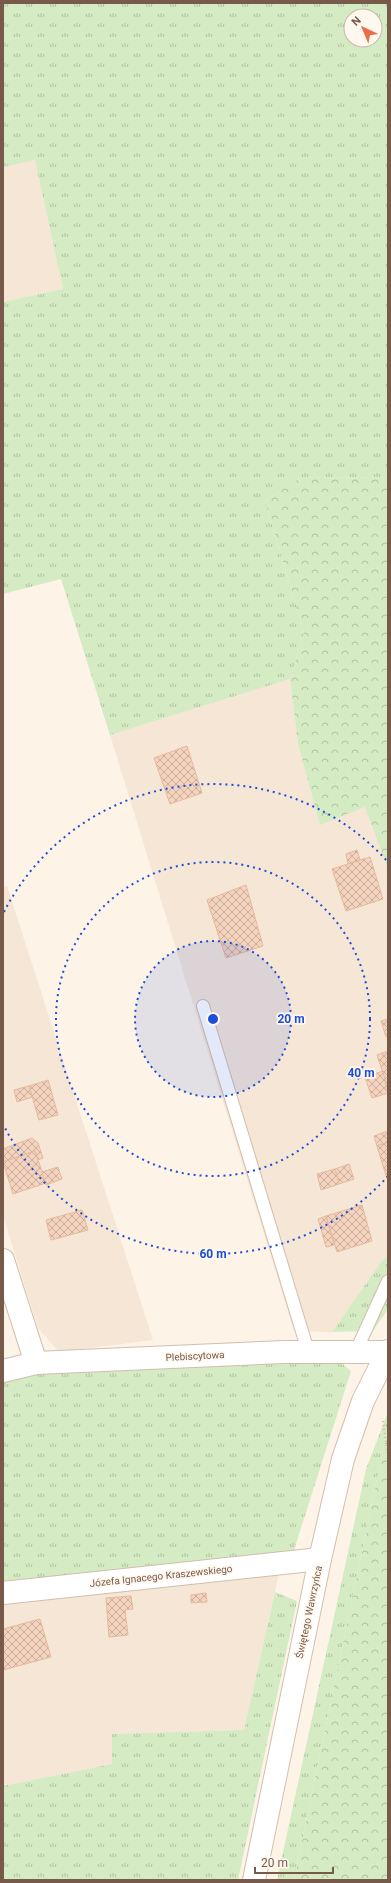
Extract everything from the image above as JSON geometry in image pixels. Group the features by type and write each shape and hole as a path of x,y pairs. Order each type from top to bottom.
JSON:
{"street":[{"path":"3,1260 36,1363"},
{"name":"Plebiscytowa","path":"3,1371 36,1363 308,1351 388,1351"},
{"name":"Świętego Wawrzyńca","path":"254,1880 320,1559 343,1459 363,1401 388,1351"},
{"name":"Józefa Ignacego Kraszewskiego","path":"3,1593 320,1559"}],"lane":[{"path":"203,1006 308,1351"},
{"path":"356,1351 388,1281"}],"path":[{"path":"382,1417 388,1455"}],"shaded area":[{"path":"35,159 63,289 3,302 3,167"},
{"path":"290,679 298,744 320,824 365,807 388,869 388,1255 381,1262 332,1332 294,1331 110,735"},
{"path":"7,886 153,1340 59,1352 38,1328 3,1216 3,887"},
{"path":"283,1555 244,1730 113,1734 112,1764 3,1786 3,1581"}],"green space":[{"path":"3,3 388,3 388,477 300,478 265,501 304,632 290,679 110,735 61,579 3,594 3,302 63,289 35,160 3,167"},
{"path":"388,477 388,869 365,807 320,825 298,744 290,679 304,632 265,501 300,478"},
{"path":"388,1255 388,1309 373,1331 332,1332 381,1262"},
{"path":"338,1360 351,1371 294,1550 283,1555 3,1581 3,1382 38,1374"},
{"path":"388,1412 388,1426 294,1880 277,1880 366,1469"},
{"path":"388,1426 388,1880 294,1880"},
{"path":"275,1592 297,1601 238,1880 3,1880 3,1786 112,1764 112,1734 244,1730"}],"building":[{"path":"187,746 202,793 170,804 154,758"},
{"path":"357,850 360,860 348,864 346,854"},
{"path":"370,857 383,899 346,911 332,869"},
{"path":"246,885 263,946 226,958 207,900"},
{"path":"388,1019 388,1037 386,1037 381,1021"},
{"path":"388,1051 388,1088 377,1055"},
{"path":"383,1071 388,1093 372,1098 365,1077"},
{"path":"48,1080 58,1115 39,1120 29,1086"},
{"path":"29,1086 32,1097 17,1102 14,1090"},
{"path":"388,1131 388,1142 377,1146 374,1136"},
{"path":"32,1138 38,1143 43,1158 38,1160 35,1151 3,1162 3,1149"},
{"path":"388,1142 388,1182 377,1146"},
{"path":"35,1151 46,1183 13,1194 3,1162"},
{"path":"349,1164 354,1179 339,1184 335,1169"},
{"path":"58,1167 62,1179 46,1185 42,1172"},
{"path":"335,1169 339,1184 321,1190 317,1174"},
{"path":"362,1205 372,1241 337,1252 326,1216"},
{"path":"82,1210 88,1230 51,1240 46,1220"},
{"path":"326,1216 334,1245 326,1247 318,1219"},
{"path":"206,1593 207,1602 191,1603 191,1595"},
{"path":"131,1596 133,1609 125,1610 128,1635 109,1637 106,1598"},
{"path":"40,1619 51,1657 3,1670 3,1629"}]}
